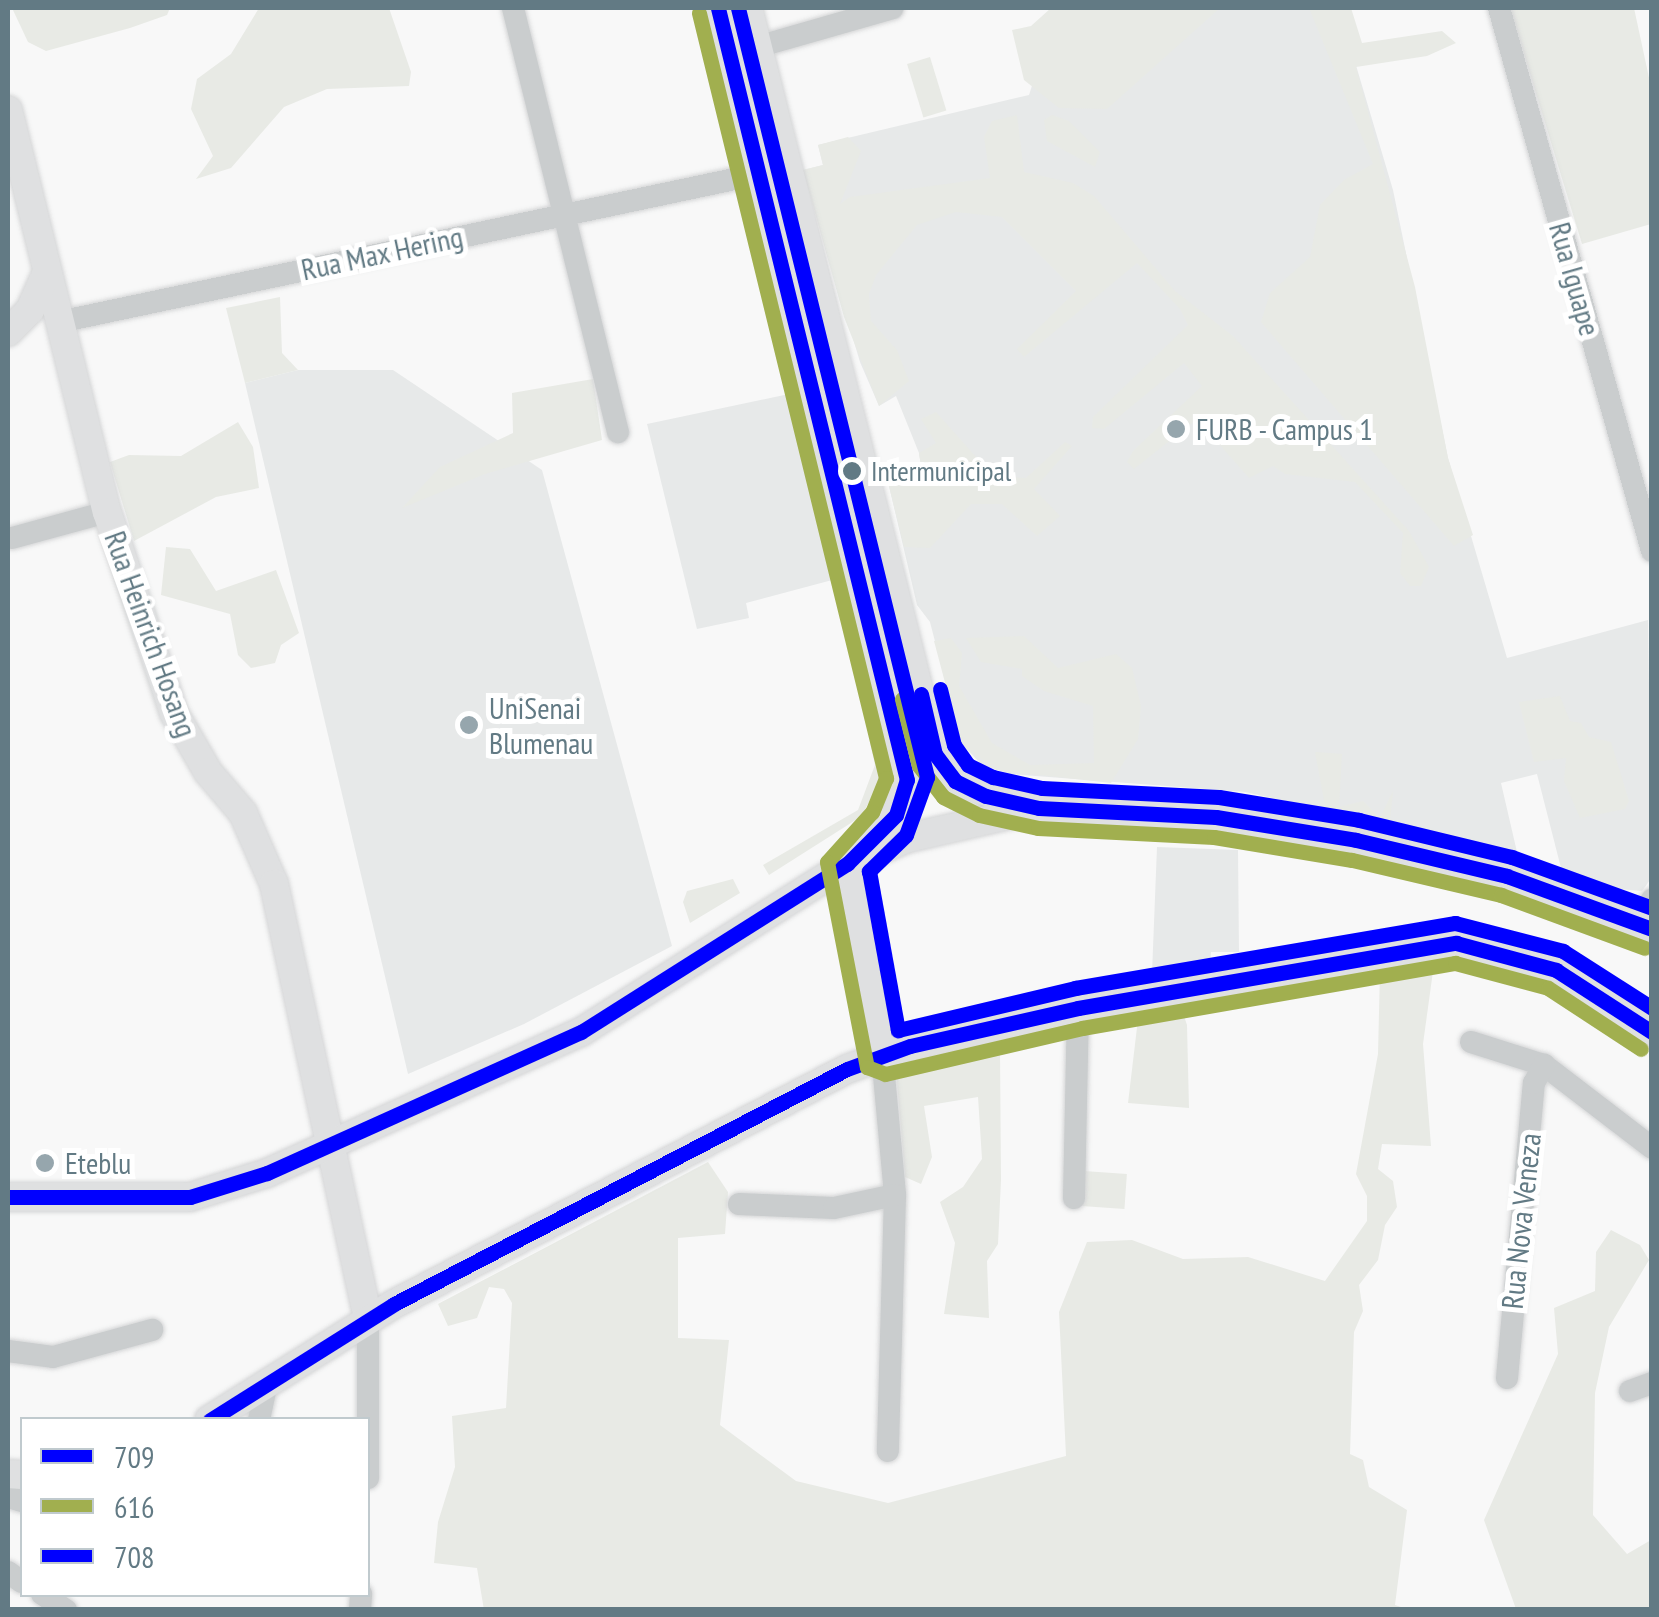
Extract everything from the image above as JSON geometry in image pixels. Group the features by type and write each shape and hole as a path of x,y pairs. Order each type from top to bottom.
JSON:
{"main road":[{"path":"718,8 906,780 896,815 847,864"},
{"path":"748,8 935,754 947,772 986,796 1039,808 1216,817 1356,840 1506,876 1647,917"},
{"name":"Rua Heinrich Hosang","path":"8,110 107,512 188,742 261,846 334,1140 368,1318"},
{"path":"758,174 789,168"},
{"name":"Rua Max Hering","path":"8,334 30,310 47,272"},
{"name":"Rua Max Hering","path":"8,334 59,322"},
{"path":"906,780 926,788 947,772"},
{"path":"8,1197 190,1197 268,1172 582,1032 847,864 908,838 1039,808"},
{"path":"847,864 882,1054"},
{"path":"215,1417 368,1318 882,1054 1078,1008 1456,943 1556,970 1652,1032"}],"street":[{"path":"513,8 618,432"},
{"path":"757,47 890,8"},
{"name":"Rua Iguape","path":"1500,8 1652,551"},
{"name":"Rua Max Hering","path":"59,322 758,174"},
{"path":"12,538 107,512"},
{"path":"1074,1198 1078,1008"},
{"path":"1471,1042 1544,1065 1652,1148"},
{"path":"882,1054 895,1194 888,1451"},
{"name":"Rua Nova Veneza","path":"1507,1378 1534,1083 1544,1065"},
{"path":"739,1204 834,1208 895,1194"},
{"path":"368,1318 368,1417"},
{"path":"8,1351 53,1357 152,1330"},
{"path":"261,1417 267,1384"}],"shaded area":[{"path":"12,8 170,8 167,15 130,28 46,51 28,42"},
{"path":"259,8 389,8 411,72 409,86 327,89 284,107 231,168 196,179 213,156 191,109 197,79 231,54"},
{"path":"1051,8 1220,8 1107,109 1059,108 1024,80 1012,30 1031,26"},
{"name":"FURB - Campus 1","path":"1057,8 1339,8 1393,190 1448,458 1507,658 1648,620 1652,877 1642,891 1619,889 1561,868 1537,774 1501,783 1517,852 1245,792 1011,774 982,765 961,743 930,622 917,605 889,486 921,466 919,453 896,396 879,406 860,362 803,170 823,165 818,145 1029,95"},
{"path":"1309,8 1351,8 1362,43 1442,31 1456,43 1427,56 1356,67 1415,287 1448,458 1473,535 1454,546 1261,322 1270,293 1310,257 1320,205 1344,180 1373,164"},
{"path":"1510,8 1634,8 1651,87 1651,224 1582,244"},
{"path":"930,57 946,111 923,118 907,64"},
{"path":"1017,115 1024,172 1073,183 1094,196 1175,291 1233,336 1409,531 1429,567 1421,586 1410,586 1400,573 1403,533 1355,482 1285,474 1273,466 1249,478 1197,419 1134,469 1127,462 1133,451 1202,386 1184,363 1104,429 1092,428 1093,417 1188,325 1180,309 1137,263 1024,357 1017,349 1076,291 1002,217 956,212 917,225 876,275 869,294 871,321 897,350 909,381 879,406 844,317 803,170 823,165 818,145 848,137 861,151 840,204 850,197 990,178 984,137 992,121"},
{"path":"1052,115 1069,121 1100,152 1095,167 1047,141 1044,120"},
{"path":"280,297 282,353 298,370 245,383 226,308"},
{"name":"UniSenai Blumenau","path":"298,370 393,370 542,470 672,946 524,1024 408,1074 245,383"},
{"path":"593,379 602,440 485,474 402,508 440,467 513,433 512,393"},
{"path":"789,394 836,579 746,603 749,618 697,629 647,424"},
{"path":"936,412 993,476 1026,478 1065,442 1072,446 1034,489 1060,516 1037,536 1002,504 971,504 930,548 904,547 889,486 921,466 919,453 936,443 921,419"},
{"path":"238,422 253,447 259,488 216,497 134,541 110,462 129,455 181,456"},
{"path":"166,547 190,549 216,591 276,570 299,633 281,645 275,663 251,668 238,655 230,614 161,595"},
{"path":"1024,636 1058,668 1116,654 1132,668 1141,706 1138,739 1111,783 996,770 961,743 934,641 951,638 962,653 959,686 992,743 1030,765 1094,763 1093,706 1044,691 1022,676 1022,669 981,662 966,638"},
{"path":"1560,696 1570,721 1581,723 1589,737 1611,742 1629,801 1625,809 1580,818 1564,781 1566,758 1534,762 1519,702"},
{"path":"877,740 881,777 862,816 769,875 763,865 858,810 875,765 870,743"},
{"path":"1315,752 1342,754 1339,807 1363,801 1380,818 1393,791 1390,821 1326,811"},
{"path":"1157,847 1238,850 1239,952 1211,952 1210,967 1152,973"},
{"path":"733,879 740,893 690,923 683,902 687,891"},
{"path":"1434,964 1423,1044 1431,1146 1382,1144 1378,1169 1393,1181 1397,1207 1385,1225 1378,1260 1359,1285 1363,1311 1354,1332 1350,1454 1363,1460 1369,1487 1407,1510 1395,1605 1407,1609 484,1610 477,1568 434,1563 438,1522 455,1467 452,1416 506,1408 512,1303 504,1289 489,1287 477,1318 448,1326 438,1304 708,1162 728,1192 725,1234 678,1238 678,1338 729,1340 720,1425 796,1481 888,1503 1066,1456 1059,1312 1087,1242 1132,1240 1183,1259 1248,1257 1325,1281 1367,1221 1367,1196 1356,1174 1378,1054 1380,971"},
{"path":"1169,1013 1184,1016 1187,1025 1189,1108 1128,1103 1138,1019"},
{"path":"1000,1051 1001,1180 998,1244 987,1261 989,1318 944,1314 955,1243 940,1202 963,1187 982,1159 978,1097 924,1106 932,1157 921,1184 905,1177 896,1069"},
{"path":"1084,1171 1127,1174 1124,1209 1082,1206"},
{"path":"1611,1230 1640,1245 1649,1260 1609,1327 1595,1393 1593,1515 1627,1554 1651,1540 1651,1609 1516,1609 1484,1520 1558,1354 1554,1308 1595,1291 1596,1252"}],"transit line":[{"name":"709","path":"8,1197 190,1197 267,1173 581,1032 847,864 896,815 907,780 718,8"},
{"name":"708","path":"738,8 927,777 906,835 869,871 898,1030 1075,988 1455,923 1563,951 1652,1008"},
{"name":"616","path":"699,13 886,778 872,812 827,862 867,1067 885,1074 1082,1028 1455,963 1548,988 1641,1049"},
{"name":"708","path":"940,689 954,745 968,765 993,777 1042,788 1219,797 1359,820 1512,857 1652,908"},
{"name":"709","path":"921,694 935,754 955,781 986,796 1039,808 1216,817 1356,840 1507,876 1652,929"},
{"name":"616","path":"902,699 919,766 943,797 979,815 1038,828 1214,837 1352,860 1501,895 1645,948"},
{"name":"709","path":"215,1417 394,1304 847,1069 910,1046 1078,1008 1456,943 1556,970 1652,1032"}],"place":[{"name":"FURB - Campus 1","path":"1176,429"},
{"name":"Intermunicipal","path":"852,471"},
{"name":"UniSenai Blumenau","path":"469,725"},
{"name":"Eteblu","path":"45,1163"}]}
